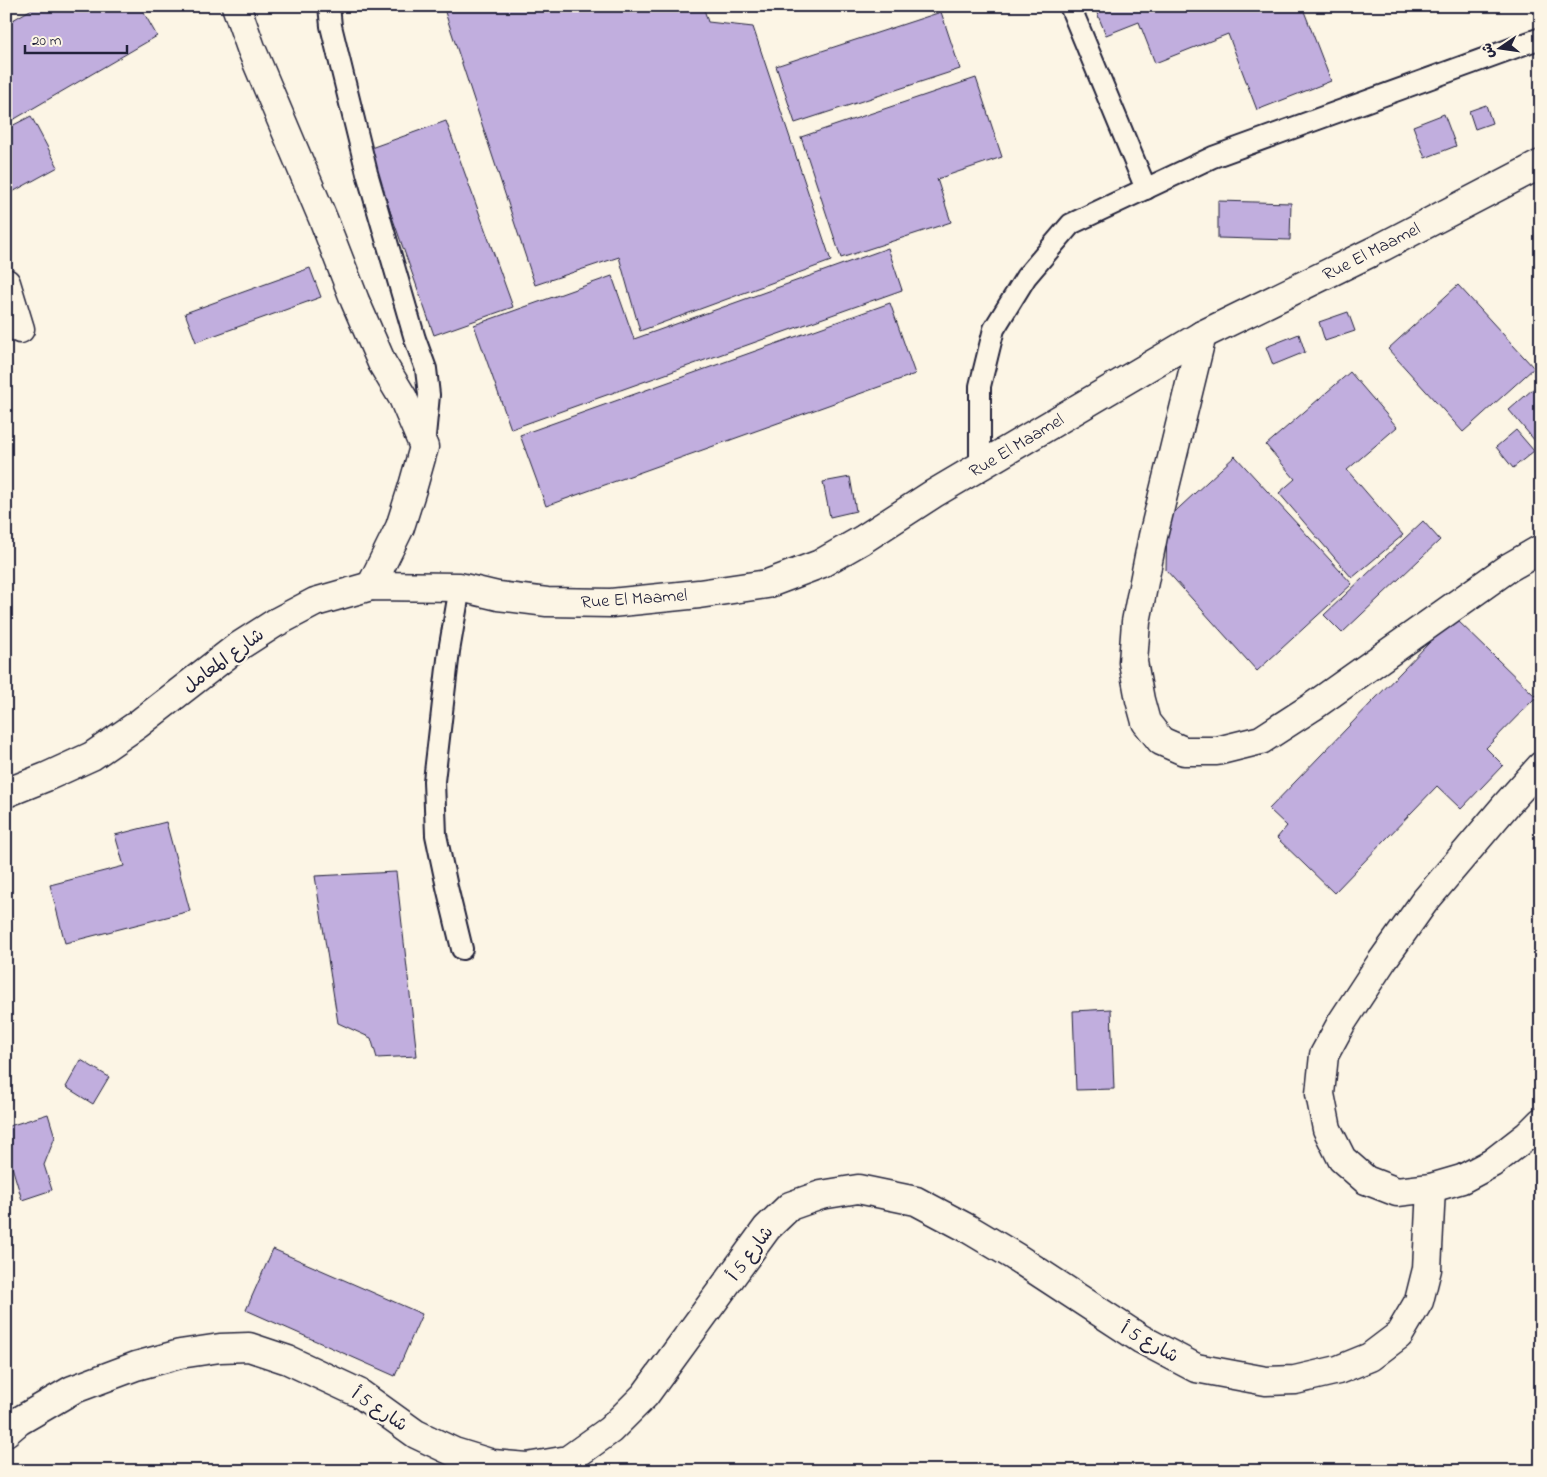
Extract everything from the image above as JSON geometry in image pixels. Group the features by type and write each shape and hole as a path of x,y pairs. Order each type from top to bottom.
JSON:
{"street":[{"path":"236,6 251,48 324,221 355,301 382,363 403,398 424,447 414,486 400,527 371,586"},
{"name":"Rue El Maamel","path":"460,587 498,596 547,602 611,603 699,594 767,584 820,564 980,466 1202,335 1382,247 1541,164"},
{"path":"6,283 20,329"},
{"path":"1202,335 1152,536 1136,622 1133,662 1140,700 1146,722 1161,742 1184,751 1217,751 1261,740 1312,707 1508,568 1541,549"},
{"name":"شارع المعامل","path":"6,793 92,756 137,726 236,648 275,623 315,602 371,586 460,587"},
{"path":"1541,766 1424,902 1382,961 1342,1022 1324,1055 1320,1094 1327,1129 1342,1159 1366,1180 1397,1192 1431,1188 1462,1179 1492,1163 1528,1135 1541,1122"},
{"name":"شارع 5 أ","path":"6,1432 19,1421 72,1390 136,1366 180,1354 220,1348 249,1347 288,1360 359,1393 416,1434 454,1452 493,1464 527,1467 568,1460 610,1430 645,1394 767,1228 790,1206 821,1195 858,1189 916,1201 1014,1256 1141,1339 1196,1368 1266,1381 1295,1380 1338,1370 1370,1357 1399,1335 1419,1301 1427,1269 1431,1188"}],"lane":[{"path":"328,6 331,26 367,173 415,339 426,369 429,395 424,447"},
{"path":"1070,6 1146,189"},
{"path":"980,466 980,386 994,330 1026,277 1071,224 1213,156 1541,38"},
{"path":"460,587 449,651 434,781 436,834 462,949"}],"building":[{"path":"37,6 140,6 157,36 6,124 6,24"},
{"path":"443,6 703,6 708,22 753,27 831,261 640,331 619,257 535,285"},
{"path":"1094,6 1302,6 1331,81 1257,110 1228,34 1155,63 1139,22 1106,35"},
{"path":"941,12 960,69 795,123 776,66"},
{"path":"976,78 1002,157 937,179 951,222 841,258 801,137"},
{"path":"1486,105 1492,123 1475,129 1469,111"},
{"path":"1444,114 1456,146 1425,158 1413,126"},
{"path":"31,116 58,167 7,195 6,129"},
{"path":"446,121 513,307 434,335 368,149"},
{"path":"1218,201 1291,203 1290,240 1218,238"},
{"path":"888,248 902,290 511,429 474,325 612,276 634,339"},
{"path":"310,268 321,297 196,342 185,313"},
{"path":"1458,285 1534,368 1463,432 1388,349"},
{"path":"890,303 915,374 546,506 520,435"},
{"path":"1348,312 1355,331 1325,341 1319,322"},
{"path":"1299,334 1305,352 1273,365 1266,347"},
{"path":"1350,372 1397,427 1347,470 1403,535 1352,578 1279,493 1295,479 1266,445"},
{"path":"1541,382 1541,448 1509,410"},
{"path":"1516,430 1534,451 1513,468 1496,447"},
{"path":"1235,456 1352,584 1257,671 1166,570 1167,519"},
{"path":"850,477 856,511 830,517 823,482"},
{"path":"1423,521 1440,540 1342,633 1324,615"},
{"path":"1454,617 1536,697 1486,748 1503,765 1461,809 1437,786 1334,893 1277,838 1287,826 1269,809"},
{"path":"166,822 190,911 65,943 50,885 124,866 115,835"},
{"path":"396,872 417,1056 377,1058 371,1038 338,1023 315,876"},
{"path":"1111,1009 1114,1089 1076,1090 1073,1011"},
{"path":"81,1060 109,1077 93,1104 66,1087"},
{"path":"48,1114 55,1137 44,1165 52,1190 22,1200 6,1147 6,1127"},
{"path":"273,1249 422,1314 395,1376 246,1310"}]}
